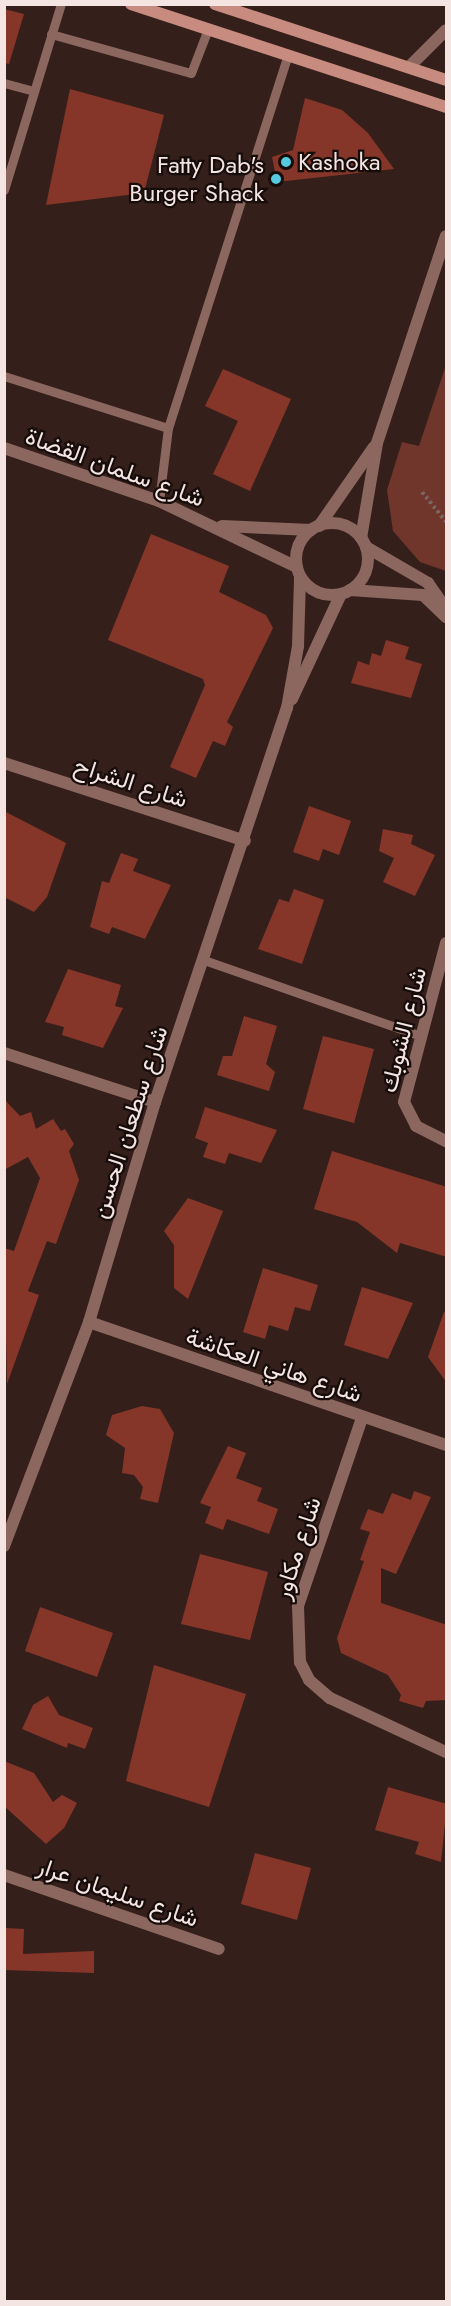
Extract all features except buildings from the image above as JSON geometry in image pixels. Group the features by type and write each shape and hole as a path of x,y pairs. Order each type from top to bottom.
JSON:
{"main road":[{"path":"131,4 447,106"},
{"path":"215,4 447,80"}],"street":[{"path":"409,68 447,30"},
{"path":"346,592 366,572 363,543 377,443 447,236"},
{"path":"377,443 315,528 298,546 298,572 318,593 423,595 447,617"},
{"name":"شارع سلمان القضاة","path":"4,448 159,501 211,525 298,572"},
{"name":"شارع سلمان القضاة","path":"211,525 315,528"},
{"path":"315,528 342,525 363,543 428,583 447,609"},
{"name":"شارع سطعان الحسن","path":"4,1546 89,1322 155,1102 245,841 287,708 299,638 298,572"},
{"name":"شارع سطعان الحسن","path":"287,708 346,592"},
{"name":"شارع الشراح","path":"4,763 245,841"},
{"name":"شارع الشوبك","path":"447,943 404,1102 416,1126 447,1141"},
{"path":"4,1053 155,1102"},
{"name":"شارع هاني العكاشة","path":"89,1322 362,1418 447,1445"},
{"name":"شارع مكاور","path":"362,1418 298,1606 300,1662 309,1680 330,1698 447,1752"},
{"name":"شارع سليمان عرار","path":"4,1875 219,1949"}],"lane":[{"path":"4,190 61,4"},
{"path":"51,34 191,73 208,30"},
{"path":"159,501 168,428 288,54"},
{"path":"4,83 34,91"},
{"path":"4,376 168,428"},
{"path":"204,960 421,1036"}],"path":[{"path":"422,492 447,522"}],"shaded area":[{"path":"446,365 446,571 420,562 393,531 387,490 402,442 419,446"}],"place":[{"name":"Kashoka","path":"286,162"},
{"name":"Fatty Dab's Burger Shack","path":"276,179"}]}
